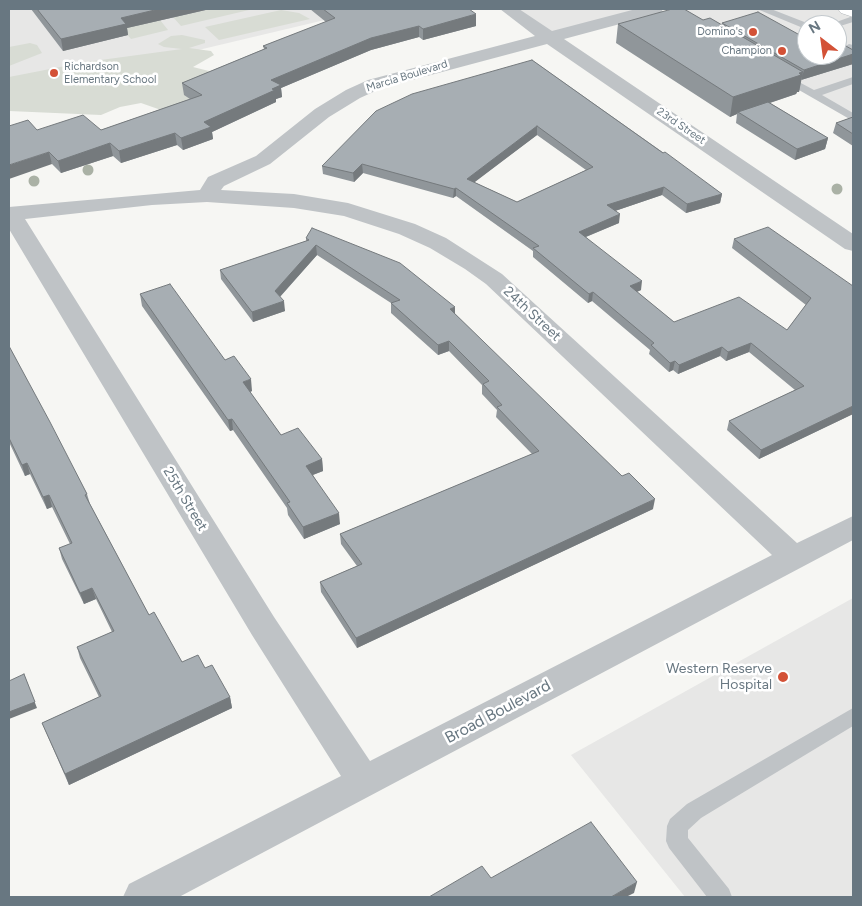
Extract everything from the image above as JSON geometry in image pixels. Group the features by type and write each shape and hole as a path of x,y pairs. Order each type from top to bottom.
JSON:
{"main road":[{"path":"847,9 853,12"}],"street":[{"name":"23rd Street","path":"508,9 853,244"},
{"name":"Marcia Boulevard","path":"206,196 216,182 276,152 312,120 354,94 388,80 655,9"},
{"path":"9,213 161,198 206,196"},
{"name":"24th Street","path":"206,196 294,201 348,210 407,229 438,243 467,260 494,279 793,558"},
{"name":"25th Street","path":"9,213 254,612 364,783"},
{"name":"Broad Boulevard","path":"142,897 853,527"}],"lane":[{"path":"762,9 797,22"},
{"path":"773,71 853,118"},
{"path":"813,94 853,80"},
{"path":"721,897 677,841 678,826 694,810 853,716"}],"shaded area":[{"name":"Richardson Elementary School","path":"9,9 371,9 9,95"},
{"path":"210,9 249,10 181,26 173,17"},
{"path":"508,9 655,9 550,37"},
{"path":"668,9 853,9 853,118"},
{"path":"281,10 299,13 310,19 219,40 205,27"},
{"path":"107,11 160,20 168,30 131,39"},
{"path":"182,35 205,40 205,43 189,48 211,51 214,55 193,67 209,71 206,78 217,95 161,110 141,103 120,107 101,115 9,111 9,77 86,62 182,49 164,47 158,44 171,36"},
{"path":"30,43 37,45 42,53 9,66 9,47"},
{"name":"Western Reserve Hospital","path":"853,598 853,897 685,897 571,755"}],"building":[{"path":"37,9 159,9 121,18 126,24 61,39"},
{"path":"323,9 469,9 476,14 423,29 419,26 371,38 271,80 281,85 272,89 275,90 204,122 211,127 181,138 175,133 119,151 110,143 58,161 49,152 9,165 9,126 28,120 37,130 83,115 101,130 202,95 182,83 267,48 263,46 335,18"},
{"path":"672,9 684,9 703,20 710,18 803,72 799,73 801,75 733,97 618,24"},
{"path":"758,12 797,33 797,65 819,65 804,70 722,23"},
{"path":"847,47 853,50 853,54 847,56"},
{"path":"532,60 663,153 665,152 722,194 687,204 664,187 607,205 620,214 579,232 642,281 630,286 674,322 739,297 787,330 811,298 734,239 768,227 853,286 853,406 761,450 729,421 804,386 751,343 728,352 722,347 679,365 675,361 670,363 651,345 654,343 593,292 589,294 533,248 539,246 456,188 362,164 353,173 322,166 376,111 412,94","holes":["537,126 593,167 517,202 467,179"]},
{"path":"768,102 828,138 797,149 738,112"},
{"path":"853,117 853,134 836,123"},
{"path":"312,228 400,263 455,307 450,309 622,476 629,473 655,499 356,638 320,582 362,564 340,534 539,451 497,407 502,405 483,384 489,381 449,341 438,345 391,303 400,300 316,245 275,291 284,301 252,312 220,270 309,240 306,238"},
{"path":"170,284 225,360 234,356 251,379 243,382 281,435 298,428 322,459 306,466 339,513 303,527 287,503 290,502 232,419 228,420 140,294"},
{"path":"9,346 149,615 154,612 182,662 198,655 205,668 212,665 230,697 65,774 42,723 101,696 77,647 114,631 92,588 80,593 59,548 72,543 49,495 43,497 27,463 22,465 9,438"},
{"path":"24,674 35,702 9,712 9,681"},
{"path":"591,822 637,882 611,897 429,897 482,866 491,878"}],"place":[{"name":"Domino's","path":"753,32"},
{"name":"Champion","path":"782,51"},
{"name":"Richardson Elementary School","path":"54,73"},
{"name":"Western Reserve Hospital","path":"783,677"}]}
